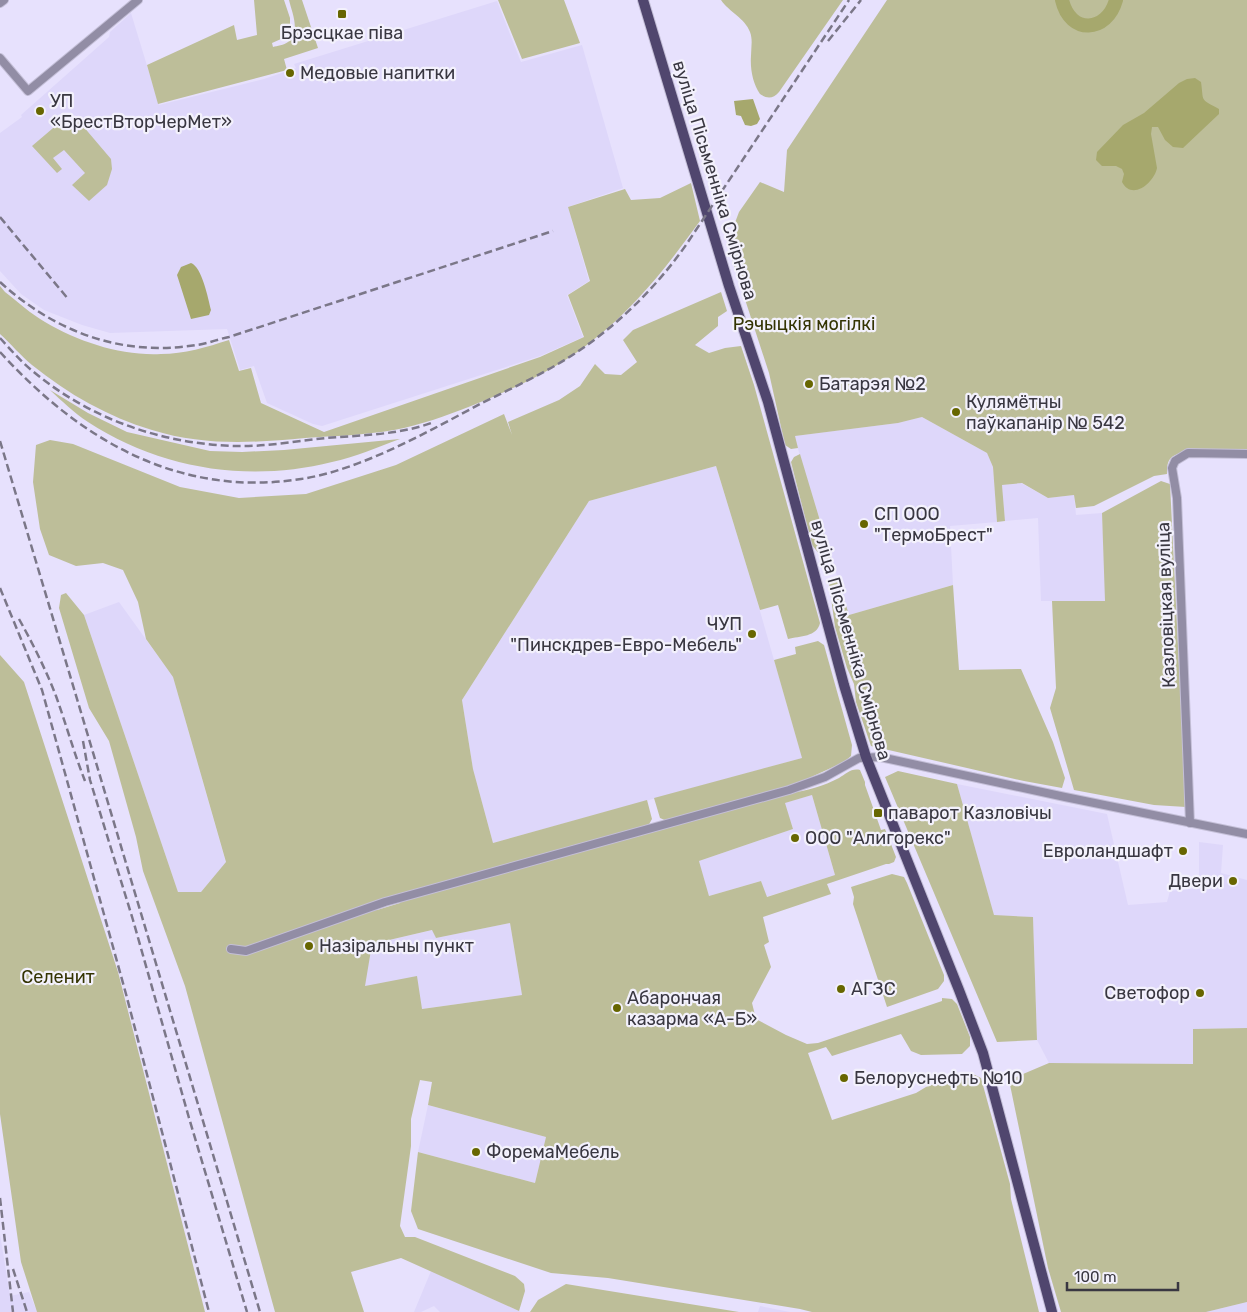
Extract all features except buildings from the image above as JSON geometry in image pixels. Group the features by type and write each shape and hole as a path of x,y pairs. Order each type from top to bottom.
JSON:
{"main road":[{"name":"вуліца Пісьменніка Смірнова","path":"643,0 729,286 768,402 844,685 866,757 960,990 983,1053 1052,1312"}],"street":[{"path":"0,3 4,0"},
{"path":"0,58 28,91 138,0"},
{"name":"Казловіцкая вуліца","path":"1190,823 1177,498 1172,468 1175,461 1188,453 1247,454"},
{"path":"232,949 246,951 391,900 789,790 817,781 855,760 866,757 896,760 1065,798 1247,834"}],"shaded area":[{"path":"497,1 521,62 582,45 623,188 568,207 589,281 567,295 583,337 540,356 322,426 313,424 267,403 254,366 240,370 227,329 110,333 82,325 44,310 21,294 0,271 0,133 22,117 21,115 109,37 110,32 131,13 159,105 264,79 296,68 294,64"},
{"path":"1195,78 1201,82 1205,101 1219,109 1219,114 1183,148 1173,147 1165,140 1158,127 1152,127 1151,134 1157,168 1155,174 1142,188 1131,190 1126,187 1122,182 1124,174 1122,169 1116,166 1102,166 1096,160 1097,152 1123,125 1144,113 1179,83"},
{"path":"753,99 760,119 757,124 745,125 741,116 736,115 734,101"},
{"path":"191,263 201,276 211,310 209,315 191,319 177,275 181,267"},
{"path":"922,417 987,453 993,467 997,522 950,526 953,585 849,615 794,436 898,423"},
{"path":"716,466 802,758 493,843 473,769 462,700 589,501"},
{"path":"1021,483 1048,498 1074,495 1076,515 1102,513 1106,601 1041,601 1038,518 1005,521 1002,485"},
{"path":"119,602 173,677 226,863 201,892 178,892 84,615"},
{"path":"957,784 1107,814 1128,905 1167,902 1170,891 1199,888 1199,842 1223,845 1221,873 1247,880 1247,1028 1193,1029 1194,1064 1049,1063 1037,1040 1033,917 994,916"},
{"path":"812,795 835,875 766,897 761,881 709,896 699,861 793,829 784,803"},
{"path":"510,923 522,995 422,1009 364,986 372,944 433,930 436,938"},
{"path":"428,1105 546,1137 535,1183 418,1152"},
{"path":"0,1234 10,1296 29,1292 37,1312 0,1312"},
{"path":"431,1271 521,1312 440,1312 434,1306 421,1312 414,1312"},
{"path":"1247,1302 1247,1312 1206,1312"},
{"path":"760,1306 790,1312 758,1312"}],"green space":[{"path":"254,0 284,0 290,18 290,29 281,39 272,43 273,47 286,43 292,38 295,27 289,0 302,0 318,48 284,59 287,70 158,104 147,65 234,25 237,40 257,35"},
{"path":"498,0 564,0 580,43 522,59"},
{"path":"721,0 843,0 779,92 770,98 760,94 752,76 751,38 748,27"},
{"name":"Рэчыцкія могілкі","path":"887,0 1247,0 1247,450 1206,449 1184,452 1170,459 1167,474 1154,476 1094,506 1076,508 1074,495 1048,498 1022,483 1002,485 1005,521 997,522 993,467 987,453 922,417 898,423 795,436 798,448 791,449 785,445 769,373 727,244 739,212 760,182 784,192 787,150"},
{"path":"77,119 111,159 112,169 107,185 89,201 72,185 85,173 64,150 53,158 62,169 57,173 32,146 59,123 70,123"},
{"path":"691,183 700,221 650,285 623,315 608,328 564,361 518,386 452,413 404,428 361,434 247,442 209,441 171,435 136,425 89,404 60,386 32,365 0,334 0,286 25,308 45,322 72,336 116,350 131,353 170,354 195,350 229,340 239,371 251,368 261,403 324,432 540,357 584,337 568,295 590,281 568,207 625,189 631,200 660,198"},
{"path":"721,292 727,311 718,317 718,326 695,345 709,353 741,346 754,385 820,623 818,628 812,633 788,639 778,605 760,610 716,466 589,501 462,700 473,769 493,843 647,800 652,819 648,826 633,832 636,837 666,828 667,821 660,818 654,798 802,758 774,660 796,654 795,647 818,641 824,645 852,745 851,756 844,762 798,783 790,793 821,786 851,771 860,770 881,830 885,829 896,857 894,862 889,864 827,884 831,894 763,917 769,942 764,945 771,967 752,1003 756,1019 807,1044 818,1043 942,1001 942,998 952,999 957,1004 970,1037 970,1046 962,1054 921,1055 911,1051 901,1034 832,1056 826,1047 808,1053 832,1120 916,1093 926,1087 969,1072 981,1078 1010,1184 1011,1199 1039,1312 812,1312 608,1278 551,1273 418,1229 411,1211 418,1152 535,1183 546,1137 428,1105 432,1082 420,1080 411,1119 411,1146 400,1226 405,1237 415,1237 515,1276 524,1284 525,1291 519,1311 401,1258 351,1272 364,1312 275,1312 185,986 143,871 136,837 109,741 89,708 59,608 61,595 66,593 84,615 178,892 201,892 226,862 173,677 146,639 138,602 123,570 103,563 76,566 49,555 40,529 33,482 36,445 50,440 73,444 180,487 239,498 306,494 396,465 504,414 512,435 508,422 559,400 580,386 595,364 605,374 621,375 637,362 623,340 633,330","holes":["812,795 835,875 767,897 761,881 709,896 699,861 793,829 785,803","399,896 400,903 377,910 373,904","510,923 522,995 422,1009 417,976 365,986 372,944 432,930 436,938"]},
{"path":"50,390 88,413 127,432 210,451 284,450 400,439 332,462 300,468 269,471 237,471 206,467 175,461 145,451 116,438 83,418"},
{"path":"800,454 833,564 823,567 820,555 812,545 791,462 794,457"},
{"path":"1161,481 1170,484 1186,807 1154,805 1074,790 1050,708 1056,688 1052,601 1105,601 1102,513"},
{"path":"837,576 849,615 953,585 959,670 1021,669 1053,742 1065,778 1062,788 871,746 856,702 854,684 847,668 835,627 829,583 831,579"},
{"name":"Селенит","path":"0,655 24,682 118,972 205,1312 37,1312 21,1262 0,1114"},
{"path":"898,771 957,784 994,915 1033,917 1037,1040 997,1042 885,777"},
{"path":"892,874 904,877 907,883 944,975 944,981 938,989 887,1007 853,904 854,897 851,887"},
{"path":"1247,1028 1247,1302 1206,1312 1061,1312 1048,1268 1009,1080 1049,1063 1193,1064 1193,1029"},
{"path":"566,1284 739,1312 530,1312 538,1300"}],"waterway":[{"path":"1062,0 1066,11 1073,19 1080,24 1089,26 1105,19 1116,0"}],"railway":[{"path":"0,352 31,384 64,412 98,436 135,456 173,470 214,480 256,483 301,479 324,474 371,458 417,437 560,363 604,333 634,306 661,277 686,245 849,0"},
{"path":"828,41 861,0"},
{"path":"0,217 69,300"},
{"path":"0,282 43,315 91,337 116,344 169,348 200,344 229,337 553,231"},
{"path":"0,338 30,369 80,404 129,426 181,440 208,444 257,446 394,432 434,422"},
{"path":"0,441 260,1312"},
{"path":"0,588 42,690 126,994 209,1312"},
{"path":"19,619 52,686 85,781"},
{"path":"83,741 90,780 133,920 189,1118 247,1312"},
{"path":"0,1198 13,1312"},
{"path":"13,1269 27,1312"}],"place":[{"name":"Брэсцкае піва","path":"342,14"},
{"name":"Медовые напитки","path":"290,73"},
{"name":"УП «БрестВторЧерМет»","path":"40,111"},
{"name":"Батарэя №2","path":"809,384"},
{"name":"Кулямётны паўкапанір № 542","path":"956,412"},
{"name":"СП ООО \"ТермоБрест\"","path":"864,524"},
{"name":"ЧУП \"Пинскдрев-Евро-Мебель\"","path":"752,634"},
{"name":"паварот Казловічы","path":"878,813"},
{"name":"ООО \"Алигорекс\"","path":"795,838"},
{"name":"Евроландшафт","path":"1183,851"},
{"name":"Двери","path":"1233,881"},
{"name":"Назіральны пункт","path":"309,946"},
{"name":"АГЗС","path":"841,989"},
{"name":"Светофор","path":"1200,993"},
{"name":"Абарончая казарма «А-Б»","path":"617,1008"},
{"name":"Белоруснефть №10","path":"844,1078"},
{"name":"ФоремаМебель","path":"476,1152"}]}
